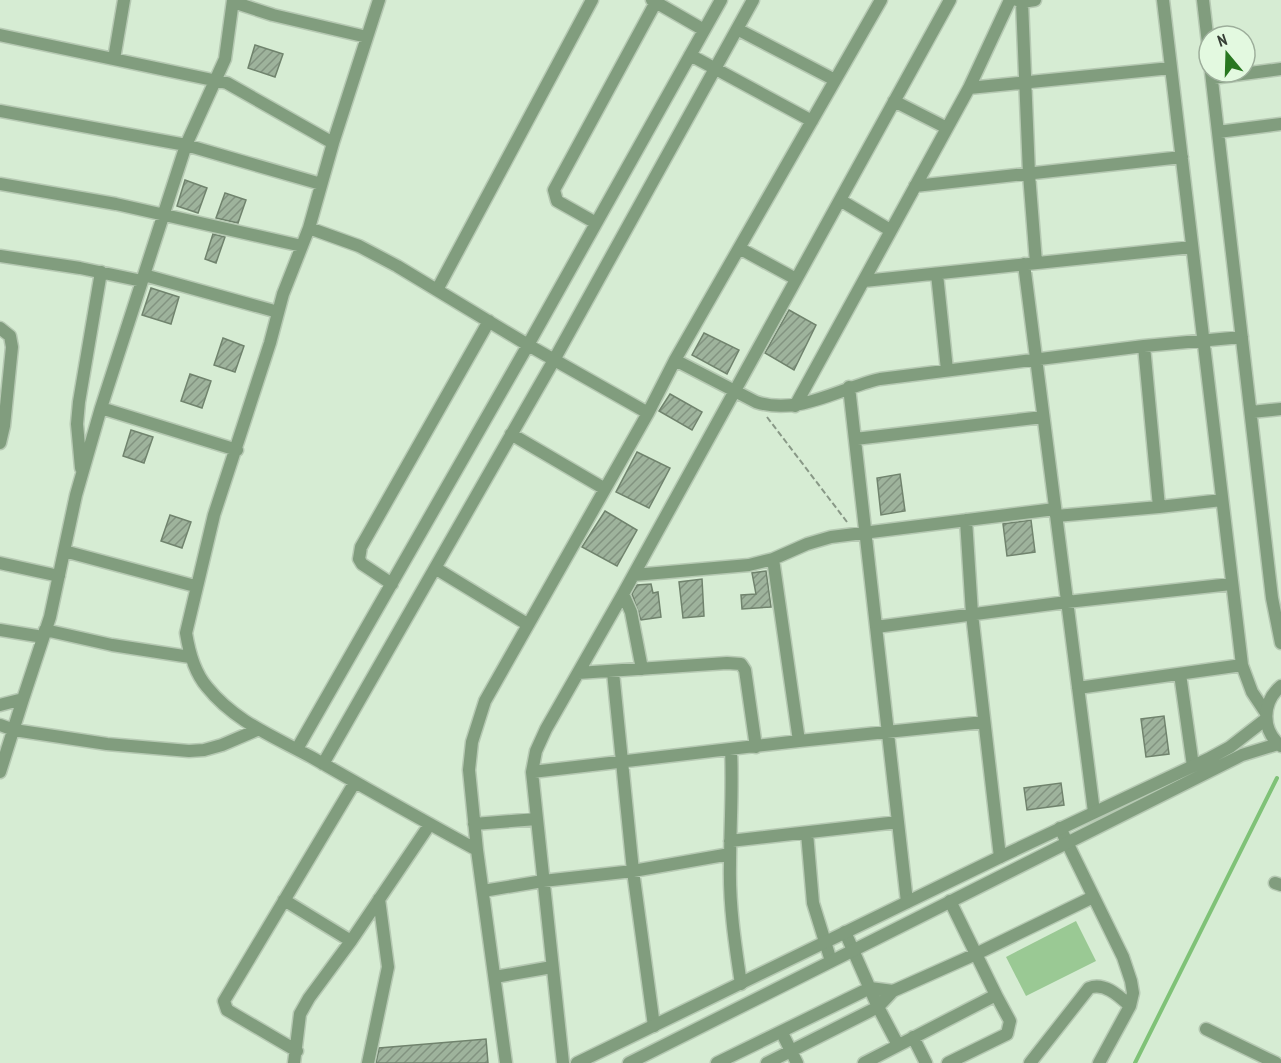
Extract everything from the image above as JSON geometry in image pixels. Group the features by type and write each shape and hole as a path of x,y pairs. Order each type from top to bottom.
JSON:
{"street":[{"path":"114,58 124,0"},
{"path":"379,0 333,143 309,228 283,294 237,450 214,515 195,586 186,633 190,657 207,687 230,710 257,730 297,749 477,850"},
{"path":"437,290 592,0"},
{"path":"297,749 528,345 721,0"},
{"path":"323,764 554,360 753,0"},
{"path":"506,1063 477,850 469,770 472,742 485,700 648,413 675,360 881,0"},
{"path":"563,1063 532,772 533,761 541,738 634,575 950,0"},
{"path":"1021,0 1029,174 1030,264 1036,359 1094,813"},
{"path":"795,406 969,88 1021,0"},
{"path":"637,1062 831,961 1242,755 1280,745 1271,735 1266,716 1252,692 1242,665 1163,0"},
{"path":"1203,0 1206,24"},
{"path":"0,772 44,633 82,475 101,408 186,145 225,59 233,1 273,15 368,37"},
{"path":"596,223 557,201 554,190 655,1 704,30"},
{"path":"737,29 835,80"},
{"path":"0,35 227,83 333,143"},
{"path":"690,54 812,121"},
{"path":"969,88 1171,68"},
{"path":"1257,71 1281,69"},
{"path":"1212,84 1274,617 1281,643"},
{"path":"894,101 947,128"},
{"path":"0,111 186,145 321,184"},
{"path":"1218,132 1281,124"},
{"path":"915,186 1182,157"},
{"path":"0,184 116,204 302,246"},
{"path":"840,200 890,230"},
{"path":"309,228 359,246 648,413"},
{"path":"864,281 1192,247"},
{"path":"739,248 796,279"},
{"path":"0,256 143,278 278,312"},
{"path":"82,475 77,424 100,272"},
{"path":"937,274 947,369"},
{"path":"392,584 362,564 359,560 361,547 489,321"},
{"path":"0,328 10,336 12,347 4,426 0,443"},
{"path":"675,360 756,402 769,406 795,406 880,379 1144,346 1242,337"},
{"path":"1144,346 1158,507"},
{"path":"849,387 861,533 876,627 907,902"},
{"path":"101,408 237,450"},
{"path":"1251,412 1281,409"},
{"path":"855,439 1043,417"},
{"path":"511,434 605,489"},
{"path":"634,575 749,565 773,559 818,540 861,533 966,520 1056,512 1158,507 1222,500"},
{"path":"966,520 972,614 1000,857"},
{"path":"64,551 195,586"},
{"path":"773,559 799,741"},
{"path":"0,563 58,576"},
{"path":"435,568 527,624"},
{"path":"876,627 1067,602 1231,584"},
{"path":"623,594 631,612 642,669"},
{"path":"0,630 44,633 190,657"},
{"path":"578,673 741,664 745,670 756,747"},
{"path":"1078,688 1242,665"},
{"path":"613,672 633,871 654,1026"},
{"path":"1180,674 1193,766"},
{"path":"577,1063 1230,747 1266,716 1269,701 1281,686"},
{"path":"0,710 0,705 23,699"},
{"path":"532,772 984,722"},
{"path":"0,725 14,730 107,744 189,751 222,745 257,730"},
{"path":"731,750 733,780 730,841 732,922 741,984"},
{"path":"355,782 225,996 226,1010 295,1057 300,1014 309,998 351,941 430,824"},
{"path":"474,824 537,819"},
{"path":"730,841 898,822"},
{"path":"1060,828 1127,969 1133,993 1130,1006 1099,1063"},
{"path":"807,832 813,903 831,961"},
{"path":"483,891 543,881 633,871 730,854"},
{"path":"767,1063 794,1057 878,1007 893,991 976,954 1093,897"},
{"path":"368,1063 388,967 379,899"},
{"path":"284,900 351,941"},
{"path":"948,1063 1002,1038 1010,1031 1009,1017 950,901"},
{"path":"845,932 878,1007 898,1045"},
{"path":"495,977 552,967"},
{"path":"1030,1063 1089,988 1099,985 1106,988 1130,1006"},
{"path":"717,1063 870,988 893,991"},
{"path":"864,1063 996,995"},
{"path":"1206,1029 1276,1063"},
{"path":"782,1033 794,1057"},
{"path":"913,1037 926,1063"}],"path":[{"path":"756,402 861,533"}],"green space":[{"path":"1076,921 1096,961 1026,996 1006,957"}],"building":[{"path":"255,45 283,54 275,77 248,68"},
{"path":"185,180 207,188 198,213 177,206"},
{"path":"225,193 246,200 238,223 216,218"},
{"path":"213,234 225,237 216,263 205,259"},
{"path":"151,288 179,297 171,324 142,315"},
{"path":"789,310 816,325 794,370 765,353"},
{"path":"704,333 739,350 727,374 692,355"},
{"path":"223,338 244,346 235,372 214,365"},
{"path":"190,374 211,381 202,408 181,401"},
{"path":"670,394 702,412 692,430 659,411"},
{"path":"131,430 153,437 144,463 123,456"},
{"path":"637,452 670,468 649,508 616,492"},
{"path":"900,474 905,511 881,515 877,478"},
{"path":"605,511 637,530 617,566 582,547"},
{"path":"170,515 191,522 182,548 161,541"},
{"path":"1031,520 1035,552 1007,556 1003,524"},
{"path":"766,571 771,607 742,609 741,595 756,594 752,573"},
{"path":"702,579 704,616 683,618 679,582"},
{"path":"651,584 653,593 658,592 661,617 641,620 632,594 637,585"},
{"path":"1164,716 1169,754 1146,757 1141,719"},
{"path":"1061,783 1064,805 1027,810 1024,788"},
{"path":"486,1039 488,1063 376,1063 379,1048"}],"waterway":[{"path":"1135,1063 1277,778"}]}
